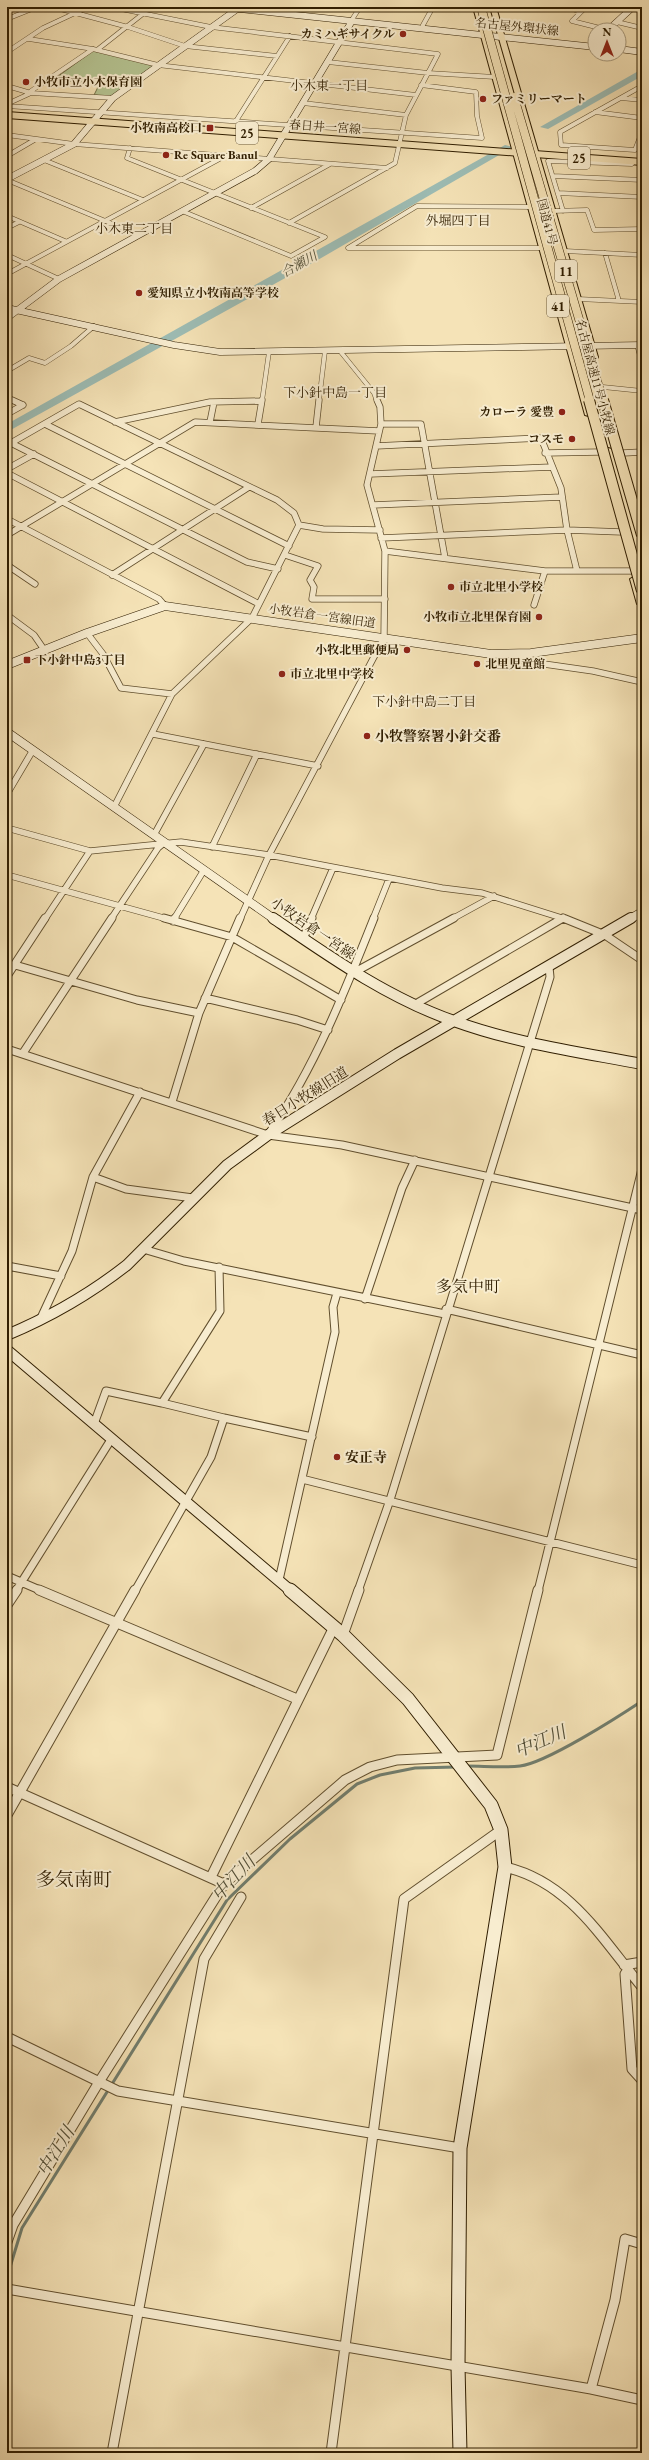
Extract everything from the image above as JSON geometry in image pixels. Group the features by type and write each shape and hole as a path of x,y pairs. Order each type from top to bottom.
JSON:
{"highway":[{"name":"国道41号","path":"476,7 515,153 642,604"},
{"name":"名古屋高速11号小牧線","path":"481,7 642,591"},
{"name":"名古屋高速11号小牧線","path":"486,7 500,58 533,156 642,535"},
{"name":"国道41号","path":"493,7 642,518"},
{"path":"508,61 504,64 509,88 557,260 564,265"},
{"path":"579,381 591,399 642,564"}],"main road":[{"name":"春日井一宮線","path":"7,115 641,163"}],"street":[{"path":"7,19 37,7"},
{"path":"53,7 78,15 128,27 185,46 277,56"},
{"path":"7,52 29,39 49,24 78,15 88,7"},
{"path":"111,7 211,27 436,52 438,54 406,115 398,144 395,163 289,223"},
{"name":"名古屋外環状線","path":"221,7 353,19 587,44"},
{"name":"名古屋外環状線","path":"251,7 484,33"},
{"path":"7,318 59,279 255,171 269,159 360,7"},
{"path":"423,25 432,7"},
{"path":"566,7 581,12"},
{"path":"586,7 572,21 587,25"},
{"path":"617,22 633,7"},
{"path":"7,180 74,144 113,98 239,8"},
{"path":"7,105 39,88 128,27 144,13"},
{"path":"627,24 642,28"},
{"path":"236,121 290,36"},
{"path":"29,39 95,49 158,65 416,95"},
{"path":"7,46 14,48"},
{"path":"627,47 642,49"},
{"path":"627,50 642,52"},
{"path":"328,62 428,74 495,77"},
{"path":"7,105 13,107 236,121 401,134 482,138 477,116 476,92 421,85"},
{"path":"7,86 30,92 113,98"},
{"path":"642,86 560,132 561,145 635,150 641,140 642,132"},
{"path":"621,98 642,100"},
{"path":"303,103 406,115"},
{"path":"7,110 13,107"},
{"path":"595,112 642,118"},
{"path":"7,135 74,144 387,168"},
{"path":"7,156 36,139"},
{"path":"597,159 598,147"},
{"path":"130,148 128,158 324,237 291,256 182,211"},
{"path":"7,274 24,263 225,156"},
{"path":"44,160 144,200"},
{"path":"553,176 642,181 641,163 548,161 563,211"},
{"path":"251,208 330,164"},
{"path":"7,180 139,235"},
{"path":"558,193 642,197"},
{"path":"531,207 417,206 348,248 542,248"},
{"path":"552,211 587,210 594,230 642,229"},
{"path":"7,216 65,241"},
{"path":"7,228 19,222"},
{"path":"565,252 642,255"},
{"path":"605,253 619,301"},
{"path":"7,255 59,279"},
{"path":"578,300 642,302"},
{"path":"7,308 94,326 174,345 220,352 639,345 642,363"},
{"path":"7,371 29,358 45,363 71,346 94,326"},
{"path":"316,427 324,351"},
{"path":"172,1102 198,1014 268,855 318,766 384,638 385,551 367,485 381,424 380,407 374,393 340,351"},
{"path":"258,424 269,352"},
{"path":"603,387 642,391"},
{"path":"7,397 23,405 7,414"},
{"path":"116,422 214,402 261,400"},
{"path":"210,422 214,402"},
{"path":"114,807 153,734 172,694 252,618 278,569 299,525 294,513 277,500 79,404 11,442 247,562 278,569"},
{"path":"7,535 94,484 194,422 379,431"},
{"path":"45,424 289,546"},
{"path":"381,424 420,424 445,558"},
{"path":"376,446 541,438 545,453 561,488 567,530 578,571"},
{"path":"545,453 600,452"},
{"path":"623,453 642,452"},
{"path":"7,470 34,454"},
{"path":"370,474 552,467"},
{"path":"7,473 259,604"},
{"path":"112,575 214,508 249,487"},
{"path":"373,505 562,497"},
{"path":"7,519 159,599 165,606"},
{"path":"299,525 323,529 380,530"},
{"path":"382,538 567,530 622,532"},
{"path":"385,551 545,571 633,571"},
{"path":"285,555 318,566 310,580 314,587 312,599 385,599"},
{"path":"7,565 36,584"},
{"path":"534,605 545,571"},
{"name":"小牧岩倉一宮線旧道","path":"7,665 87,633 165,606 491,654 514,654 642,638"},
{"path":"7,616 34,635 45,651"},
{"path":"87,633 103,654 121,688 172,694"},
{"path":"514,654 523,661 593,671 642,682"},
{"name":"小牧岩倉一宮線","path":"7,732 164,843 353,973 414,1005 454,1022 530,1042 642,1064"},
{"path":"153,734 318,766"},
{"path":"154,835 204,744"},
{"path":"8,792 33,750"},
{"path":"212,847 257,754"},
{"path":"7,828 90,851 164,843 212,847 268,855 389,879 494,896 563,918 605,935 642,960"},
{"path":"23,1053 71,982 119,906 158,848 164,843"},
{"path":"7,976 90,851"},
{"path":"303,939 333,868"},
{"path":"173,921 204,870"},
{"path":"7,875 232,937 341,1000"},
{"path":"268,1135 281,1117 328,1030 353,973 389,879"},
{"path":"353,973 363,969 494,896"},
{"name":"春日小牧線旧道","path":"7,1335 98,1286 127,1265 227,1165 268,1135 397,1054 605,935 642,912"},
{"path":"414,1005 563,918"},
{"path":"15,965 71,982 198,1014"},
{"path":"344,1635 390,1500 446,1312 550,977 549,967"},
{"path":"205,998 297,1020 328,1030"},
{"path":"7,1049 172,1102 212,1118 268,1135 342,1146 415,1160 642,1210"},
{"path":"41,1318 72,1251 83,1207 93,1177 140,1092"},
{"path":"366,1299 402,1188 415,1160"},
{"path":"7,2242 13,2225 99,2082 224,1884 345,1780 370,1767 397,1760 497,1755 600,1345 642,1169"},
{"path":"93,1177 126,1189 193,1198"},
{"path":"143,1249 184,1262 219,1267 366,1299 446,1312 642,1355"},
{"path":"7,1266 61,1276"},
{"path":"162,1403 220,1310 219,1267"},
{"path":"279,1580 335,1332 333,1307 337,1293"},
{"path":"7,1350 344,1635 408,1699 454,1756 490,1805 501,1830 505,1867 460,2148 458,2366 460,2453"},
{"path":"94,1424 106,1391 312,1437"},
{"path":"7,1815 211,1456 224,1418"},
{"path":"7,1605 112,1438"},
{"path":"302,1479 390,1500 642,1565"},
{"path":"7,1576 297,1699"},
{"path":"211,1877 297,1699 334,1627"},
{"path":"7,1787 224,1884"},
{"path":"332,2453 404,1898 501,1830"},
{"path":"505,1867 523,1871 554,1886 568,1898 642,1987"},
{"path":"112,2453 204,1959 241,1897"},
{"path":"626,1968 642,1962"},
{"path":"626,1968 625,1974 632,2069 642,2080"},
{"path":"7,2037 118,2091 460,2148"},
{"path":"591,2389 615,2300 625,2238 642,2244"},
{"path":"7,2289 591,2389 642,2400"}],"green space":[{"path":"94,50 155,66 112,97 94,95 99,85 97,83 53,80"}],"waterway":[{"name":"合瀬川","path":"545,127 642,72"},
{"name":"合瀬川","path":"7,429 312,259 508,147"},
{"name":"中江川","path":"467,1766 513,1767 532,1763 547,1757 582,1738 642,1701"},
{"name":"中江川","path":"7,2277 22,2228 227,1900 290,1839 357,1784 380,1775 415,1768 456,1767"}],"place":[{"name":"カミハギサイクル","path":"403,34"},
{"name":"小牧市立小木保育園","path":"26,82"},
{"name":"ファミリーマート","path":"483,99"},
{"name":"小牧南高校口","path":"210,128"},
{"name":"Re Square Banul","path":"166,155"},
{"name":"愛知県立小牧南高等学校","path":"139,293"},
{"name":"カローラ 愛豊","path":"562,412"},
{"name":"コスモ","path":"572,439"},
{"name":"市立北里小学校","path":"451,587"},
{"name":"小牧市立北里保育園","path":"539,617"},
{"name":"小牧北里郵便局","path":"407,650"},
{"name":"下小針中島3丁目","path":"27,660"},
{"name":"北里児童館","path":"477,664"},
{"name":"市立北里中学校","path":"282,674"},
{"name":"小牧警察署小針交番","path":"367,736"},
{"name":"安正寺","path":"337,1457"}],"district":[{"name":"小木東一丁目","path":"329,85"},
{"name":"外堀四丁目","path":"458,220"},
{"name":"小木東二丁目","path":"134,228"},
{"name":"下小針中島一丁目","path":"335,392"},
{"name":"下小針中島二丁目","path":"424,701"},
{"name":"多気中町","path":"468,1286"},
{"name":"多気南町","path":"74,1879"}]}
